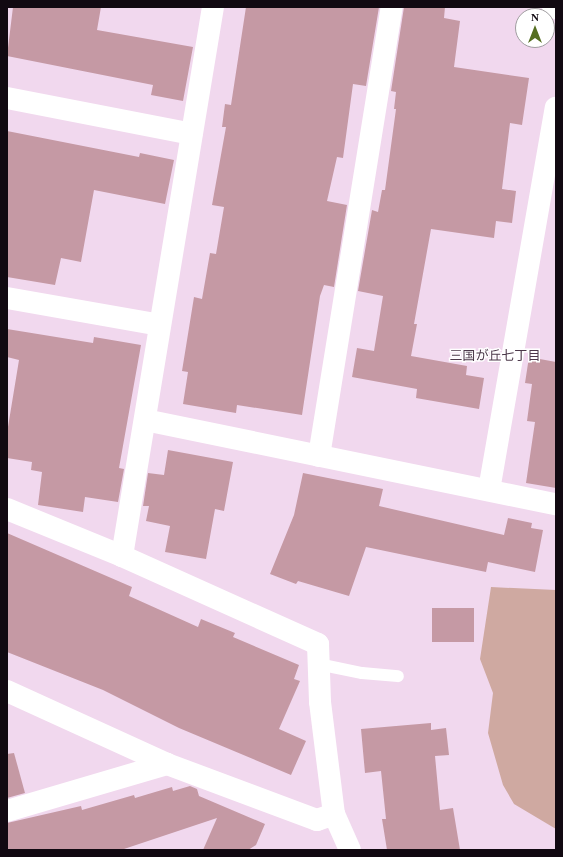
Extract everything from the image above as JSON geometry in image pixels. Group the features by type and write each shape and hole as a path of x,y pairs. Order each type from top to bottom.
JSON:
{"street":[{"path":"122,556 213,7"},
{"path":"319,456 392,7"},
{"path":"7,98 192,134"},
{"path":"489,490 556,108"},
{"path":"7,298 160,325"},
{"path":"145,420 556,504"},
{"path":"7,509 122,556 318,644 318,664 334,814 350,850"},
{"path":"7,691 167,764 317,820 334,814"},
{"path":"7,811 167,764"}],"lane":[{"path":"318,664 362,673 398,676"}],"shaded area":[{"path":"491,587 556,590 556,829 514,804 503,785 488,733 493,693 480,659"}],"building":[{"path":"13,7 101,7 97,30 193,47 183,101 151,95 153,85 7,56"},
{"path":"246,7 379,7 366,86 353,84 343,158 337,157 327,201 347,205 334,287 324,285 320,296 302,415 237,405 236,413 183,404 188,372 182,371 194,297 202,299 210,253 216,254 224,207 212,205 226,127 222,127 225,104 231,105"},
{"path":"404,7 445,7 444,18 460,21 454,67 529,78 522,125 510,123 502,189 516,191 512,223 496,221 494,238 431,229 414,324 417,324 411,356 467,366 466,375 484,378 479,409 416,398 417,389 352,377 357,348 374,351 383,296 358,291 372,210 378,212 382,190 385,190 396,109 394,109 396,92 391,91"},
{"path":"7,131 139,157 140,153 174,160 165,204 94,190 81,262 61,258 55,285 7,277"},
{"path":"7,329 93,343 94,337 141,345 119,468 124,469 118,502 85,497 83,512 38,505 42,472 31,470 32,462 7,458 7,433 19,360 7,357"},
{"path":"529,357 556,362 556,488 526,483 535,422 527,421 532,384 525,383"},
{"path":"168,450 233,462 224,511 215,509 206,559 165,552 170,526 146,521 149,506 143,506 148,473 164,475"},
{"path":"303,473 383,489 379,506 504,535 508,518 532,523 531,528 543,530 535,572 488,562 486,572 366,547 349,596 298,581 296,584 270,574 294,515"},
{"path":"7,533 132,587 129,596 198,627 201,619 235,633 233,637 299,665 294,679 300,681 279,729 306,741 291,775 179,728 103,690 7,652"},
{"path":"432,608 474,608 474,642 432,642"},
{"path":"431,723 431,730 446,728 449,755 435,756 440,810 453,808 460,850 387,850 382,819 386,819 381,771 365,773 361,729"},
{"path":"14,753 25,793 7,798 7,754"},
{"path":"190,786 197,789 199,796 265,824 256,845 248,850 203,850 217,818 121,850 7,850 7,823 81,806 82,810 134,795 135,798 172,787 173,791"}],"district":[{"name":"三国が丘七丁目","path":"495,356"}]}
